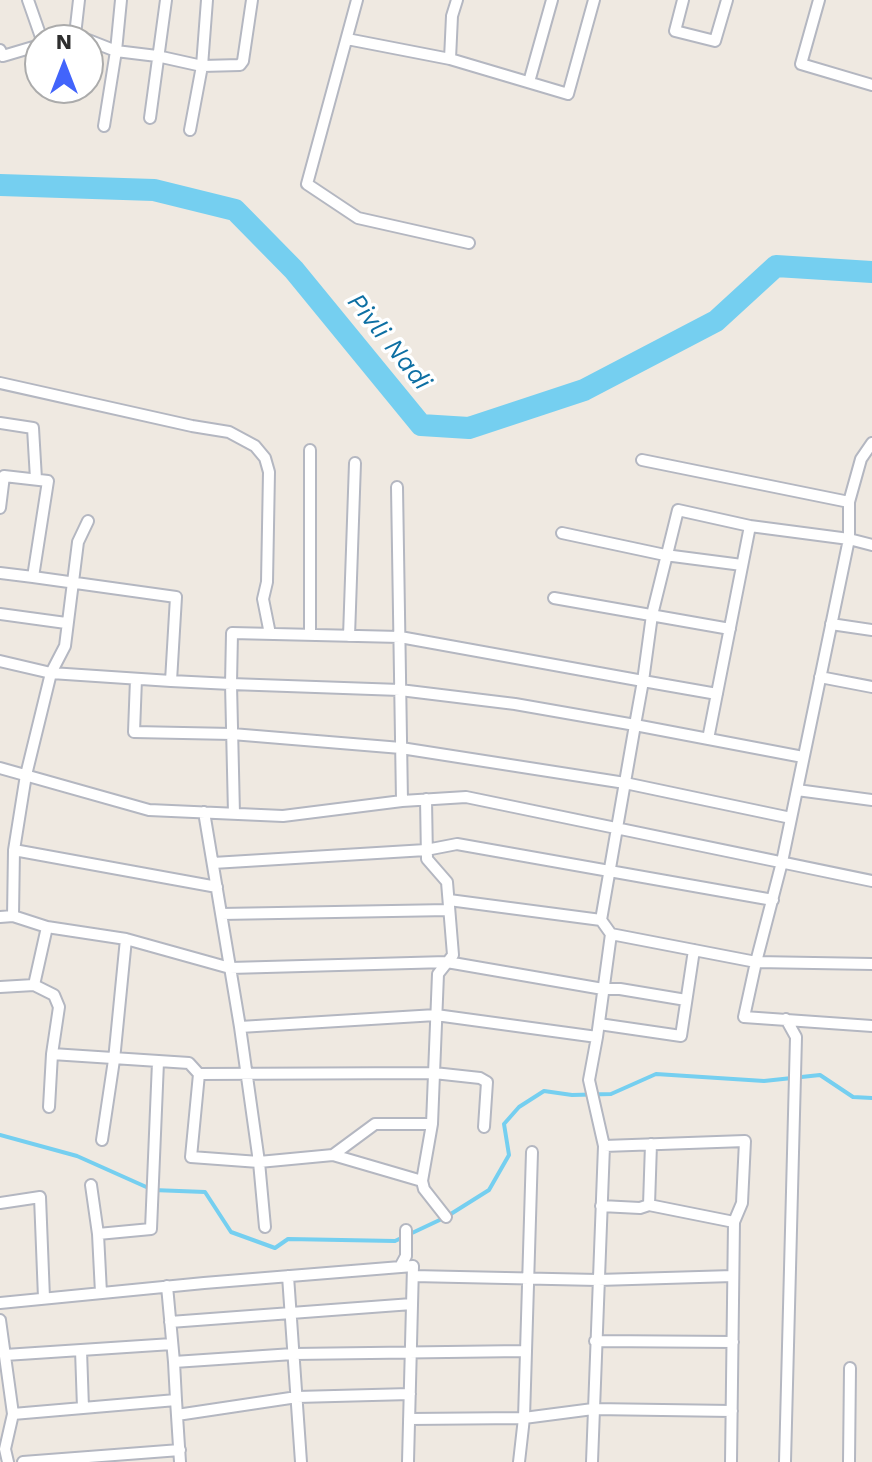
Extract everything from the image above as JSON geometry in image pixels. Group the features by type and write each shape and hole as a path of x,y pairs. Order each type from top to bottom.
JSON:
{"street":[{"path":"28,0 35,24"},
{"path":"76,24 79,0"},
{"path":"104,126 121,0"},
{"path":"150,118 166,0"},
{"path":"190,130 202,66 207,0"},
{"path":"104,46 202,66 240,65 252,0"},
{"path":"357,0 307,184 358,218 469,243"},
{"path":"450,59 452,16 457,0"},
{"path":"529,82 552,0"},
{"path":"347,39 450,59 568,94 594,0"},
{"path":"683,0 675,31 715,41 727,0"},
{"path":"819,0 801,64 872,85"},
{"path":"0,50 3,56 24,49"},
{"path":"0,383 229,432 255,446 265,458 269,472 267,582 263,599 270,634"},
{"path":"0,423 33,428 36,479"},
{"path":"872,443 861,459 849,502 849,539 782,862 744,1017 872,1026"},
{"path":"310,450 310,635"},
{"path":"642,460 849,502"},
{"path":"349,636 355,463"},
{"path":"0,508 4,476 48,481 33,577"},
{"path":"397,487 402,801"},
{"path":"872,545 750,526 678,510 652,615 601,920 611,934 756,962 872,964"},
{"path":"13,916 14,850 26,775 51,673 65,646 78,542 88,521"},
{"path":"708,739 750,526"},
{"path":"562,533 665,555 742,565"},
{"path":"0,573 176,597 171,681"},
{"path":"554,598 730,629"},
{"path":"0,614 66,623"},
{"path":"831,624 872,630"},
{"path":"234,814 232,633 400,637 717,694"},
{"path":"0,661 51,673 400,690 515,704 803,757"},
{"path":"820,677 872,687"},
{"path":"136,679 134,732 232,734 401,748 625,783 791,818"},
{"path":"0,768 149,810 283,816 402,801 466,797 872,881"},
{"path":"797,790 872,800"},
{"path":"426,799 427,859 447,882 453,955 438,974 432,1124 422,1181 424,1189 446,1217"},
{"path":"204,812 240,1027 265,1227"},
{"path":"213,863 426,850 457,844 773,900"},
{"path":"14,850 217,887"},
{"path":"221,914 449,905 601,920"},
{"path":"0,917 13,916 47,927 126,939 230,968 447,962 686,1000"},
{"path":"34,985 47,927"},
{"path":"592,1462 604,1146 589,1080 611,934"},
{"path":"102,1140 114,1060 126,939"},
{"path":"599,1024 681,1036 694,950"},
{"path":"0,987 34,985 54,995 59,1007 49,1107"},
{"path":"240,1027 436,1015 597,1037"},
{"path":"785,1462 796,1037 786,1019"},
{"path":"52,1054 189,1063 199,1074 434,1073 480,1078 487,1082 484,1127"},
{"path":"98,1234 151,1229 158,1062"},
{"path":"199,1074 191,1157 259,1162 333,1155 422,1181"},
{"path":"333,1155 375,1124 432,1124"},
{"path":"604,1146 745,1141 742,1203 734,1222 731,1462"},
{"path":"649,1205 651,1144"},
{"path":"519,1462 524,1418 532,1152"},
{"path":"91,1185 98,1234 101,1293"},
{"path":"0,1203 40,1197 44,1298"},
{"path":"601,1206 640,1208 649,1205 734,1222"},
{"path":"400,1267 406,1256 406,1230"},
{"path":"0,1303 413,1266 408,1462"},
{"path":"288,1276 301,1462"},
{"path":"413,1276 598,1280 733,1276"},
{"path":"23,1462 180,1456 167,1286"},
{"path":"170,1322 412,1304"},
{"path":"0,1320 13,1414 5,1449 8,1462"},
{"path":"595,1341 733,1342"},
{"path":"5,1355 172,1344"},
{"path":"81,1350 83,1408"},
{"path":"174,1362 293,1354 524,1351"},
{"path":"849,1462 850,1368"},
{"path":"177,1415 297,1397 410,1394"},
{"path":"13,1414 176,1400"},
{"path":"409,1419 524,1418 593,1409 732,1411"}],"waterway":[{"name":"Pivli Nadi","path":"0,185 154,190 235,210 294,270 421,425 469,428 584,390 716,321 776,266 872,272"},
{"path":"0,1135 77,1156 153,1190 205,1192 231,1232 275,1248 288,1239 395,1241 446,1217 489,1190 509,1155 504,1124 519,1107 544,1091 572,1095 611,1094 656,1074 764,1081 820,1075 853,1097 872,1098"}]}
